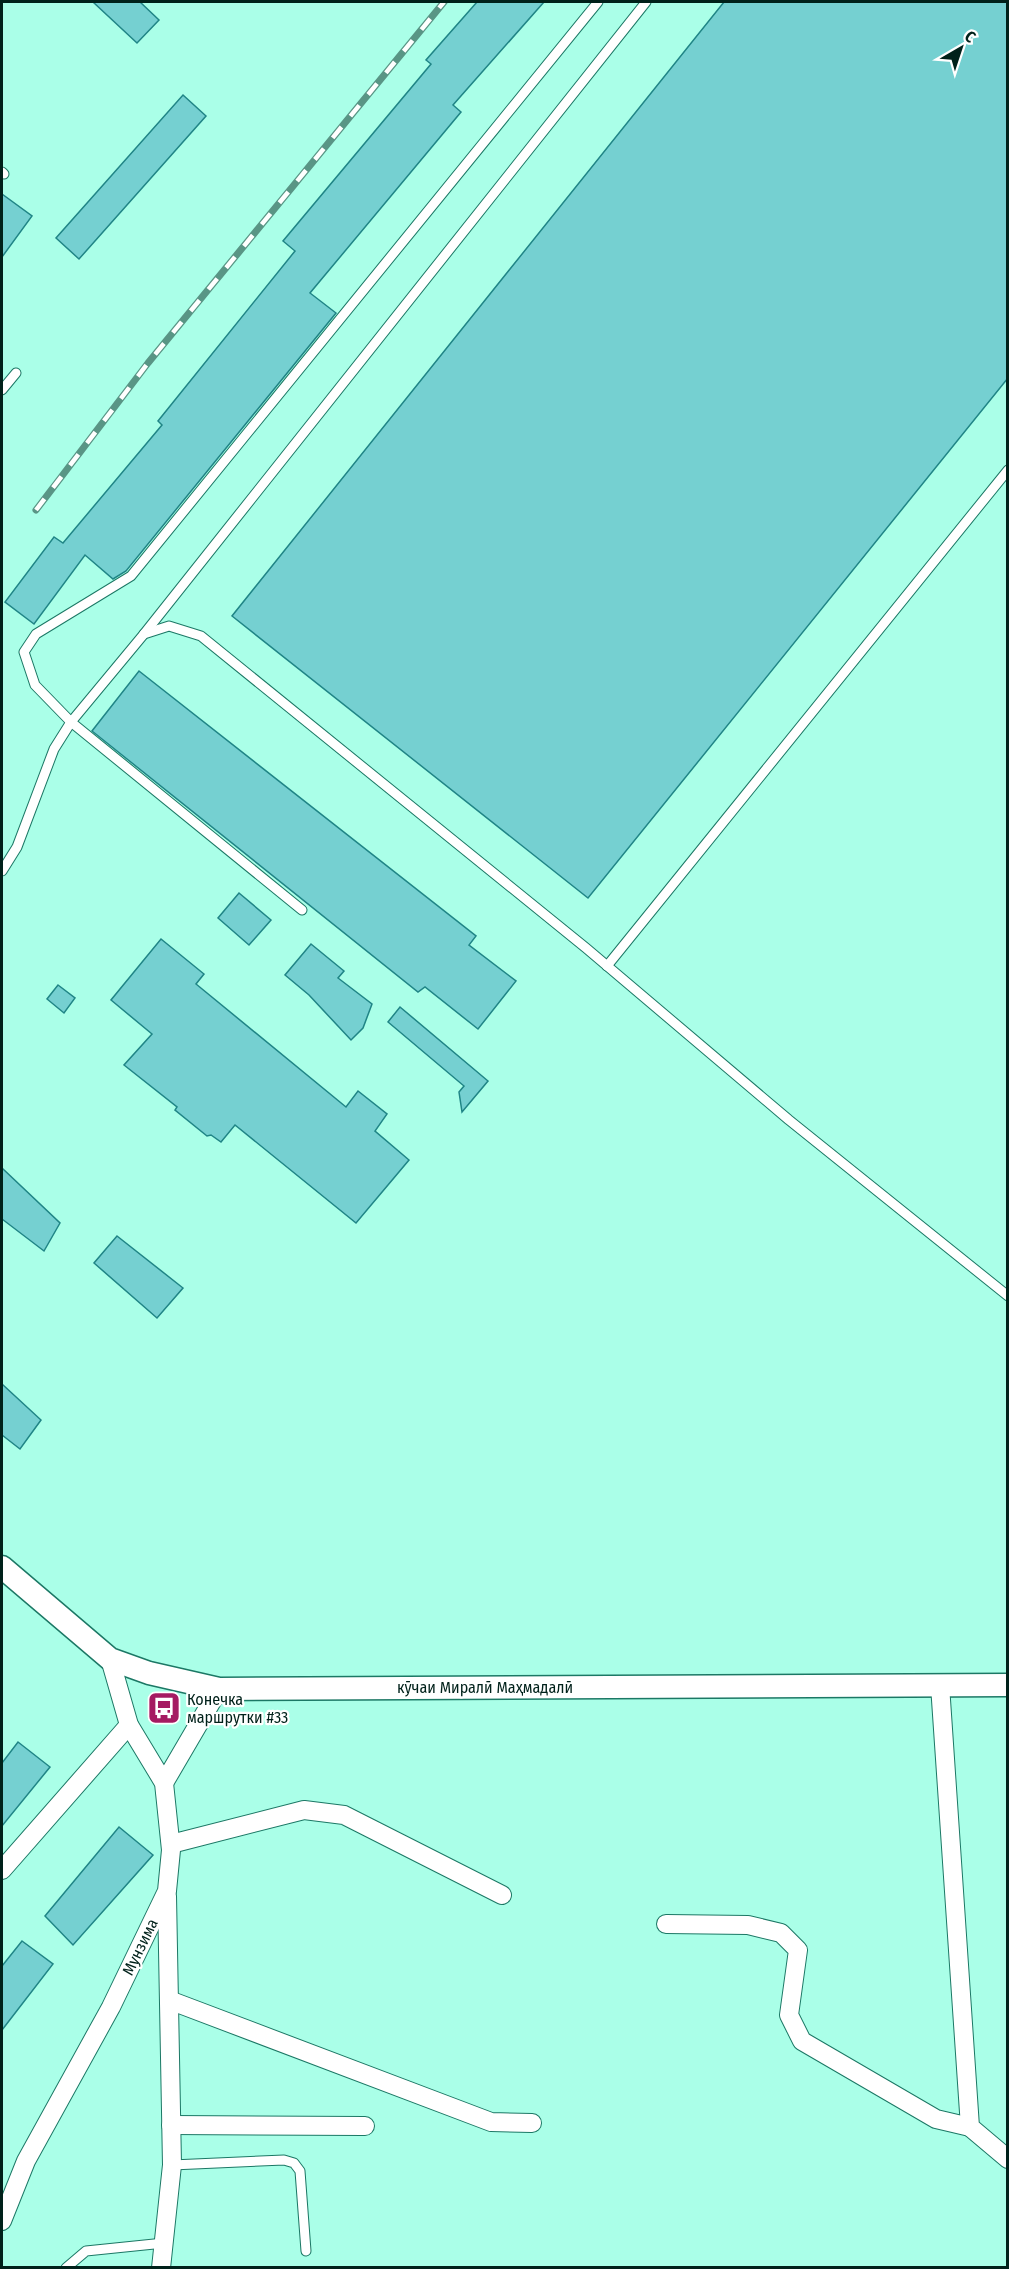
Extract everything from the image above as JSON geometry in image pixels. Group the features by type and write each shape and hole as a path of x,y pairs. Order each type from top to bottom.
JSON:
{"street":[{"name":"кӯчаи Миралӣ Маҳмадалӣ","path":"2,1567 110,1659 149,1673 219,1689 1008,1685"},
{"name":"Мунзима","path":"4,2210 26,2161 111,2007 167,1892 171,1844 164,1783 129,1725 110,1659"},
{"path":"940,1685 970,2127"},
{"path":"164,1783 219,1689"},
{"path":"3,1870 129,1725"},
{"path":"171,1844 304,1810 344,1815 502,1895"},
{"path":"161,2268 172,2165 167,1892"},
{"path":"666,1924 748,1925 781,1933 798,1950 789,2015 802,2041 936,2119 970,2127 1008,2159"},
{"path":"169,2000 491,2121 532,2123"},
{"path":"171,2125 365,2126"}],"lane":[{"path":"302,910 71,722 35,685 24,652 36,634 130,576 598,2"},
{"path":"2,871 17,846 54,749 71,722 144,634 646,2"},
{"path":"2,390 16,373"},
{"path":"607,966 1004,483 1008,470"},
{"path":"144,634 168,627 201,636 607,966 780,1113 1008,1296"},
{"path":"172,2165 284,2160 294,2163 300,2171 306,2251"},
{"path":"66,2268 86,2251 164,2243"}],"building":[{"path":"93,2 140,2 159,20 137,43"},
{"path":"477,2 544,2 453,105 461,112 310,293 336,313 126,571 113,579 85,555 34,624 5,602 54,537 63,543 162,425 158,421 295,251 283,241 431,64 426,60"},
{"path":"724,2 1008,2 1008,378 588,898 232,616"},
{"path":"183,95 206,116 79,259 56,238"},
{"path":"2,194 32,216 2,257"},
{"path":"139,671 476,936 469,945 516,981 478,1029 425,987 418,992 92,731"},
{"path":"239,893 271,920 249,945 218,918"},
{"path":"161,939 204,974 196,984 346,1107 358,1091 387,1114 375,1131 409,1160 356,1223 235,1125 221,1142 211,1135 207,1136 175,1110 177,1107 124,1065 152,1034 111,1000"},
{"path":"311,944 344,971 338,978 372,1004 363,1028 351,1040 309,995 285,975"},
{"path":"58,985 75,998 64,1013 47,999"},
{"path":"400,1007 488,1081 462,1112 459,1092 464,1086 388,1022"},
{"path":"2,1168 60,1223 44,1251 2,1219"},
{"path":"117,1236 183,1288 157,1318 94,1263"},
{"path":"2,1384 41,1420 20,1449 2,1435"},
{"path":"18,1742 50,1767 2,1826 2,1763"},
{"path":"119,1827 153,1855 73,1945 45,1916"},
{"path":"22,1941 53,1964 2,2030 2,1966"}],"railway":[{"path":"36,510 148,363 444,2"}],"place":[{"name":"Конечка маршрутки #33","path":"164,1708"}]}
